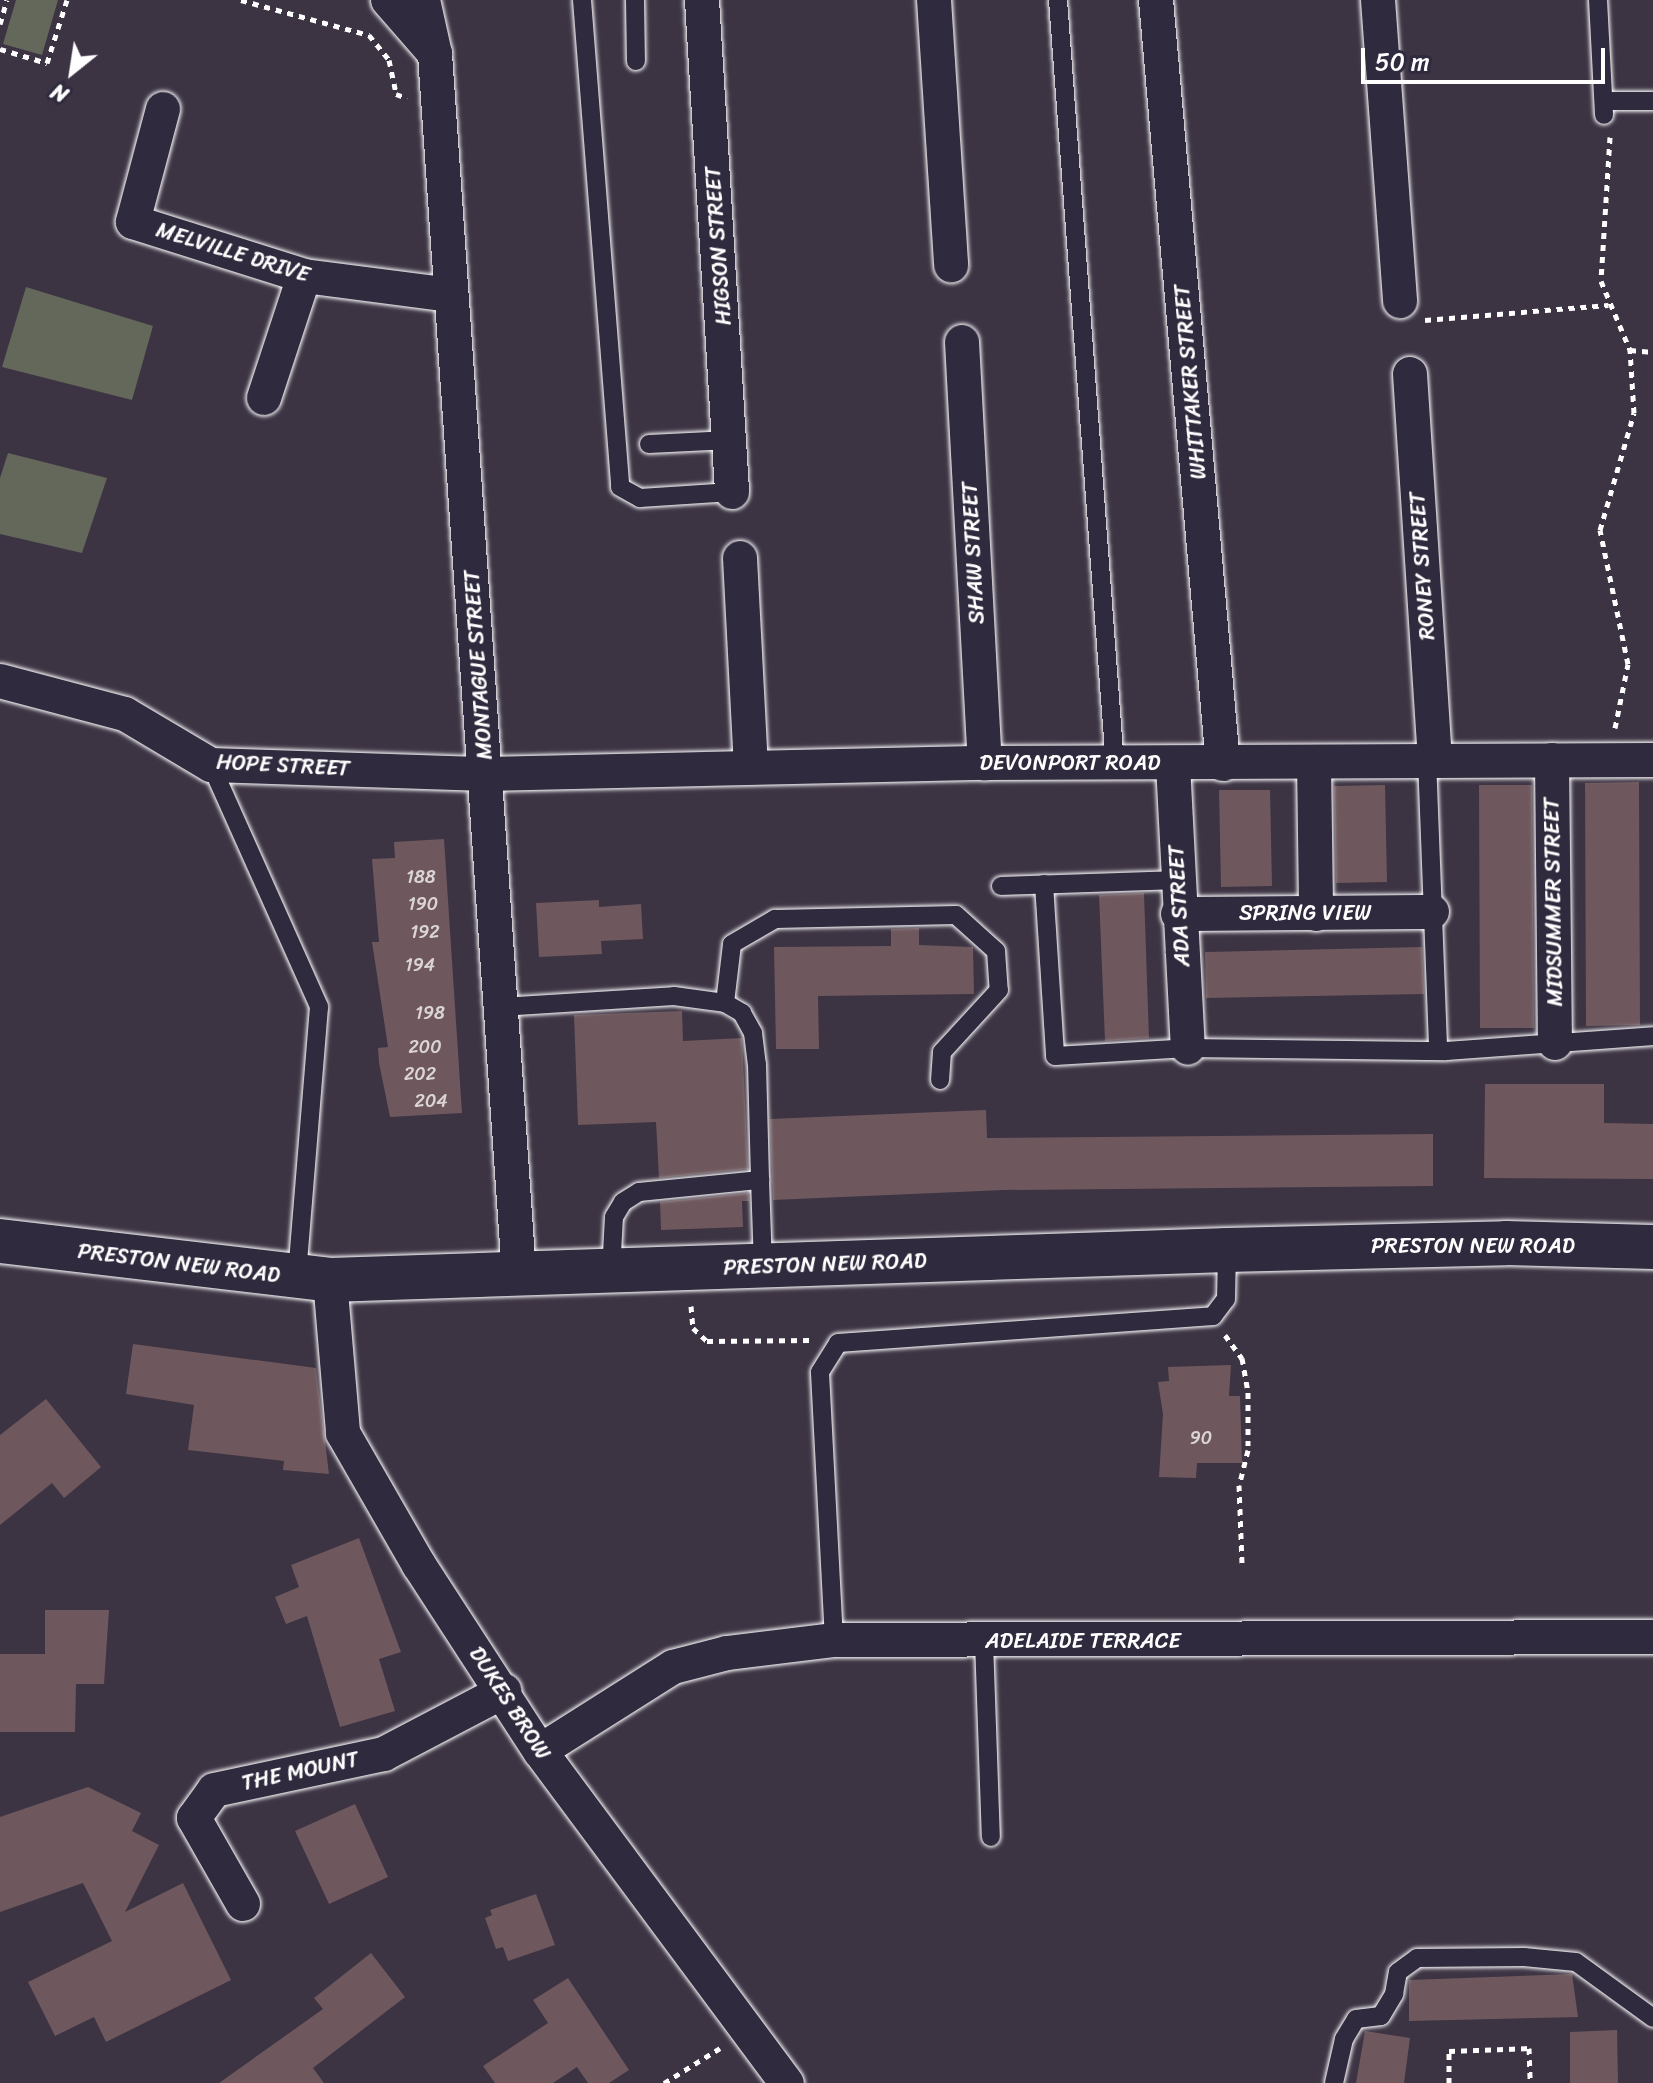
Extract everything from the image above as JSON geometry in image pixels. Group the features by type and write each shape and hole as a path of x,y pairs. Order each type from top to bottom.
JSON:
{"highway":[{"name":"PRESTON NEW ROAD","path":"0,1241 313,1279 1506,1243 1653,1247"}],"street":[{"path":"388,0 435,54"},
{"name":"MONTAGUE STREET","path":"423,0 435,54 519,1275"},
{"name":"HIGSON STREET","path":"702,0 732,492"},
{"path":"934,0 951,265"},
{"name":"WHITTAKER STREET","path":"1156,0 1223,764"},
{"path":"1378,0 1400,301"},
{"name":"MELVILLE DRIVE","path":"163,109 133,222 304,276 450,295"},
{"path":"264,398 304,276"},
{"name":"SHAW STREET","path":"962,342 985,763"},
{"name":"RONEY STREET","path":"1410,374 1431,759"},
{"path":"740,558 751,767"},
{"name":"HOPE STREET","path":"0,681 125,714 211,765 486,774"},
{"name":"DEVONPORT ROAD","path":"486,774 985,763 1115,765 1431,759 1653,760"},
{"name":"MIDSUMMER STREET","path":"1552,760 1555,1043"},
{"path":"1314,762 1316,914"},
{"name":"ADA STREET","path":"1173,764 1178,914 1188,1048"},
{"name":"SPRING VIEW","path":"1178,914 1432,912"},
{"name":"DUKES BROW","path":"313,1279 343,1433 419,1565 504,1691 540,1751 752,2029 787,2083"},
{"name":"ADELAIDE TERRACE","path":"540,1751 673,1667 727,1653 834,1640 1653,1637"},
{"name":"THE MOUNT","path":"243,1904 194,1818 214,1790 384,1754 504,1691"}],"lane":[{"path":"582,0 620,487 640,498 732,492"},
{"path":"635,0 636,61"},
{"path":"1058,0 1115,765"},
{"path":"1598,0 1604,108 1653,101"},
{"path":"649,444 730,440"},
{"path":"1431,759 1432,912 1438,1051"},
{"path":"211,765 319,1007 313,1279"},
{"path":"1001,886 1178,880"},
{"path":"1044,884 1055,1056 1188,1048 1438,1051 1653,1036"},
{"path":"725,1003 732,944 775,919 956,915 996,951 999,990 942,1052 940,1080"},
{"path":"501,1007 674,996 725,1003 742,1013 753,1033 763,1266"},
{"path":"611,1272 614,1217 623,1202 639,1192 760,1180"},
{"path":"834,1640 820,1372 838,1343 1213,1316 1226,1299 1227,1250"},
{"path":"984,1641 991,1837"},
{"path":"1334,2083 1344,2039 1356,2019 1381,2016 1394,1994 1398,1972 1417,1958 1576,1962 1653,2018"}],"path":[{"path":"0,24 7,0"},
{"path":"0,49 47,63 67,0"},
{"path":"241,0 369,35 389,60 396,94 438,108"},
{"path":"1604,108 1612,148 1601,281 1608,305 1630,350 1634,413 1600,530 1628,664 1615,719 1618,761"},
{"path":"1400,301 1403,321 1608,305"},
{"path":"1630,350 1653,352"},
{"path":"688,1269 693,1328 707,1341 810,1340"},
{"path":"1213,1316 1242,1358 1248,1392 1248,1450 1239,1485 1242,1563"},
{"path":"664,2083 752,2029"},
{"path":"1449,2083 1449,2051 1529,2048 1530,2083"}],"green space":[{"path":"16,0 58,0 42,55 3,44"},
{"path":"26,287 153,326 132,400 2,367"},
{"path":"8,453 107,478 82,553 0,534 0,478"}],"building":[{"path":"1639,782 1640,1025 1586,1026 1585,783"},
{"path":"1385,785 1387,882 1336,883 1334,786"},
{"path":"1479,785 1532,785 1534,1028 1480,1028"},
{"path":"1219,790 1270,790 1272,886 1221,887"},
{"path":"444,839 462,1113 390,1117 379,1063 378,1048 388,1047 372,942 379,942 372,859 395,858 394,842"},
{"path":"1144,893 1149,1038 1105,1041 1099,895"},
{"path":"599,900 599,907 641,904 643,939 601,941 602,954 539,957 536,903"},
{"path":"919,928 919,945 973,947 974,994 818,996 819,1049 776,1049 774,947 891,946 891,929"},
{"path":"1422,947 1424,994 1206,998 1205,952"},
{"path":"682,1011 683,1041 742,1038 748,1169 659,1178 656,1122 578,1125 574,1015"},
{"path":"1485,1084 1604,1084 1604,1123 1653,1124 1653,1179 1484,1178"},
{"path":"986,1110 987,1138 1433,1134 1433,1186 1004,1190 773,1200 770,1119"},
{"path":"748,1193 749,1201 742,1201 743,1227 661,1230 660,1202"},
{"path":"133,1344 316,1368 329,1474 283,1470 284,1461 188,1450 194,1405 126,1394"},
{"path":"1231,1365 1229,1396 1240,1396 1242,1463 1197,1463 1196,1478 1159,1477 1163,1414 1158,1382 1169,1381 1168,1367"},
{"path":"46,1399 101,1467 64,1498 52,1483 0,1525 0,1435"},
{"path":"359,1538 401,1652 379,1659 395,1711 340,1727 307,1616 286,1624 275,1597 299,1587 291,1565"},
{"path":"45,1610 109,1610 104,1684 76,1684 75,1732 0,1732 0,1654 45,1654"},
{"path":"88,1787 141,1813 132,1831 159,1845 125,1912 183,1883 231,1980 106,2042 94,2017 55,2036 28,1982 112,1941 83,1883 0,1912 0,1817"},
{"path":"355,1804 388,1877 329,1904 295,1831"},
{"path":"536,1894 555,1945 508,1961 503,1947 496,1949 485,1918 492,1915 490,1910"},
{"path":"371,1953 405,1997 313,2068 324,2083 219,2083 323,2009 314,1998"},
{"path":"1572,1974 1578,2017 1409,2021 1409,1980"},
{"path":"568,1978 629,2070 609,2083 588,2083 577,2067 553,2083 495,2083 483,2066 548,2023 533,2000"},
{"path":"1617,2030 1618,2083 1570,2083 1570,2032"},
{"path":"1365,2031 1410,2038 1404,2083 1356,2083"}]}
